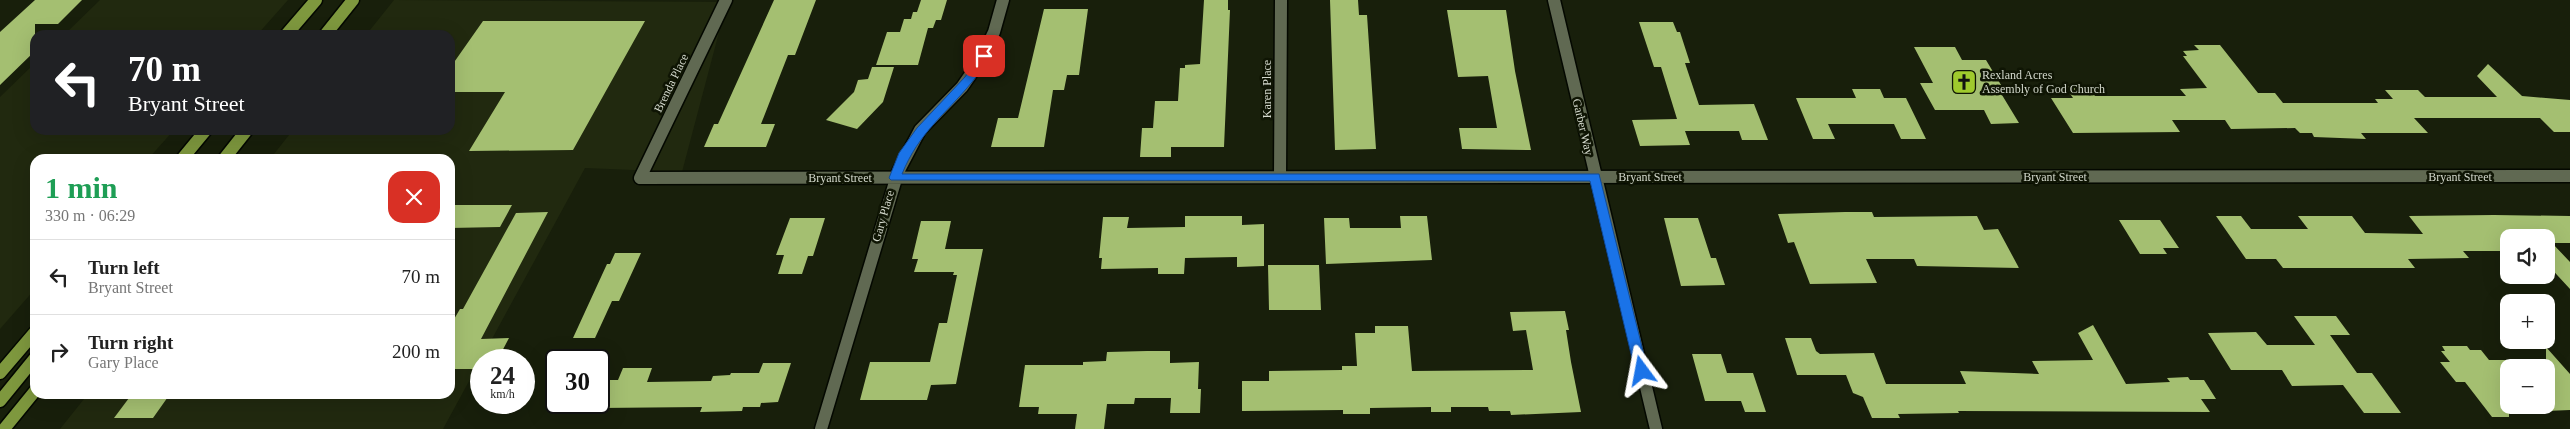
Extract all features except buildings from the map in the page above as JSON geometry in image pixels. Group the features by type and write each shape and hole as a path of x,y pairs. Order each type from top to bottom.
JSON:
{"main road":[{"path":"290,30 316,0"},
{"path":"329,30 353,0"},
{"path":"186,154 202,135"},
{"path":"228,154 243,135"},
{"path":"0,373 30,338"},
{"path":"0,401 30,364"},
{"path":"4,429 30,397"}],"street":[{"name":"Brenda Place","path":"640,178 726,0"},
{"name":"Gary Place","path":"821,429 895,178 905,153 921,130 969,79 984,56 995,32 1003,0"},
{"name":"Karen Place","path":"1280,177 1281,0"},
{"name":"Garber Way","path":"1554,0 1656,429"},
{"name":"Bryant Street","path":"640,178 2570,176"}],"shaded area":[{"path":"100,0 288,0 261,30 69,30"},
{"path":"394,0 727,2 682,172 585,168 487,349 470,349 470,379 443,429 60,429 84,399 455,399 455,154 274,154 289,135 455,135 455,30 370,30"},
{"path":"30,68 30,135 170,135 152,154 30,154 30,295 0,329 0,97"}],"place":[{"name":"Rexland Acres Assembly of God Church","path":"1964,82"}],"route":[{"path":"984,56 969,79 921,130 905,153 895,178 1595,177 1642,371"}]}
